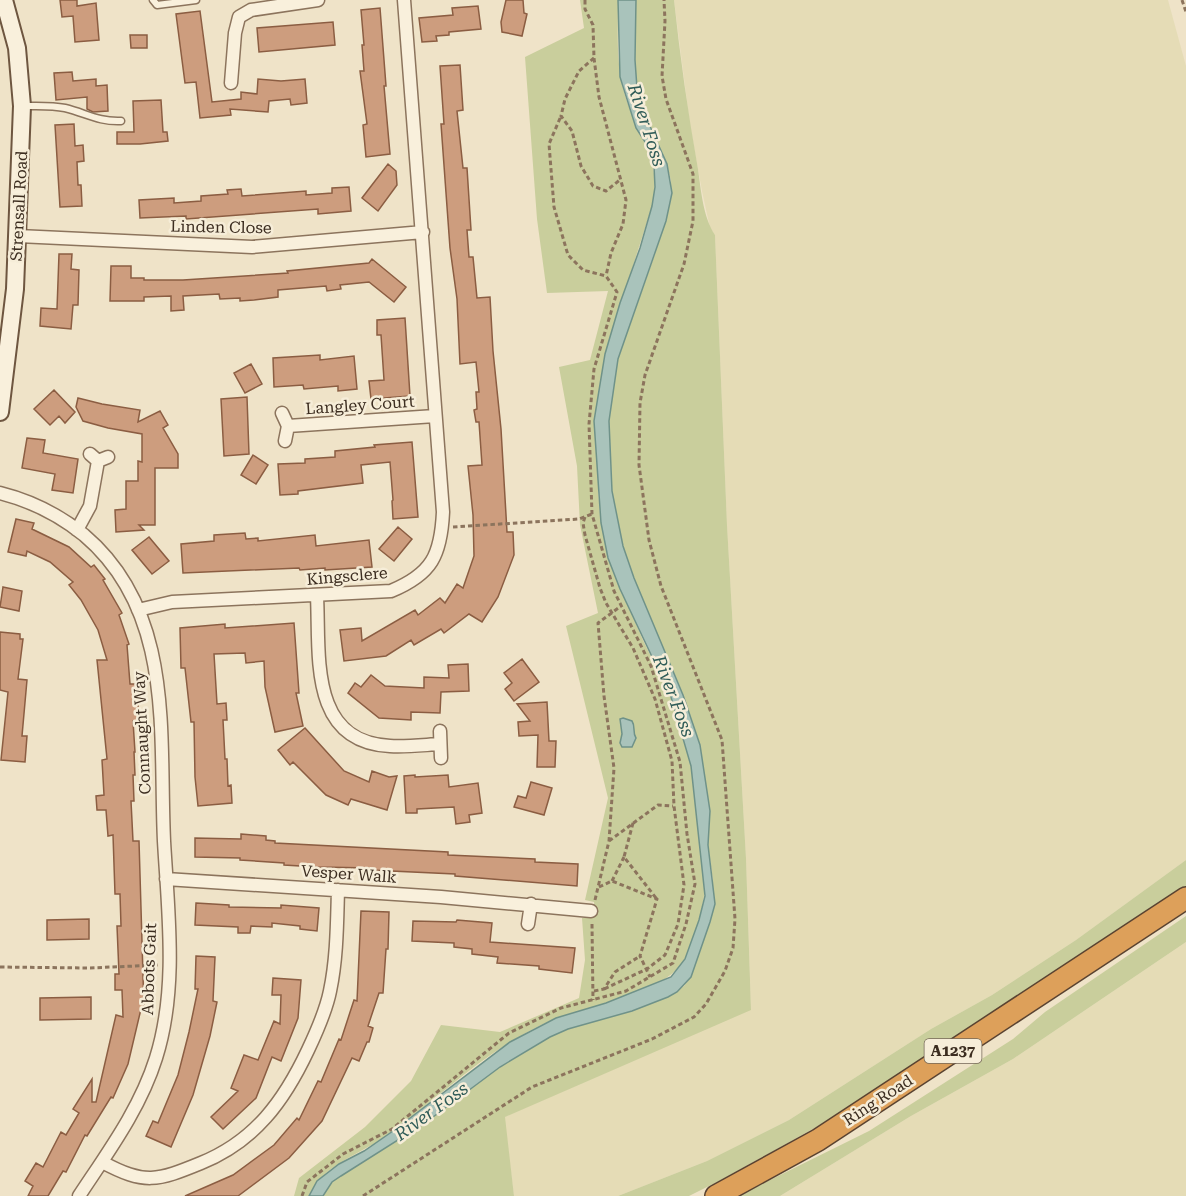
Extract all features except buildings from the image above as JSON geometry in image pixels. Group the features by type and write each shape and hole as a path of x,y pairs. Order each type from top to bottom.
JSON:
{"highway":[{"name":"Ring Road","path":"716,1196 818,1140 1186,898"}],"street":[{"name":"Strensall Road","path":"0,405 15,289 22,106 17,48 4,0"},
{"path":"231,83 235,33 239,17 251,10 318,0"},
{"path":"404,0 423,232"},
{"name":"Linden Close","path":"18,236 243,247 423,232"},
{"name":"Kingsclere","path":"138,609 172,602 382,592 405,585 429,564 442,538 443,512 423,232"},
{"name":"Langley Court","path":"282,413 288,426 285,441"},
{"name":"Langley Court","path":"288,426 435,416"},
{"path":"77,530 90,506 98,457"},
{"name":"Connaught Way","path":"0,493 41,506 77,530 97,546 114,565 129,588 147,633 157,678 164,829"},
{"path":"318,596 321,686 333,718 344,729 370,743 388,747 440,744"},
{"path":"440,731 441,758"},
{"name":"Abbots Gait","path":"79,1196 135,1108 156,1057 167,1004 169,965 164,829"},
{"name":"Vesper Walk","path":"166,879 531,904 591,911"},
{"path":"102,1162 141,1178 175,1173 226,1151 247,1136 278,1105 288,1091 324,1014 330,990 338,890"},
{"path":"528,924 531,904"}],"lane":[{"path":"153,0 158,5 196,0"},
{"path":"22,106 53,106 105,121 121,121"}],"path":[{"path":"585,0 585,9 593,25 599,97 626,200 623,224 611,253 606,276"},
{"path":"363,1196 532,1087 652,1039 694,1017 706,1004 725,971 733,948 735,919 722,740 661,586 649,540 639,465 640,403 645,375 684,264 693,221 693,174 666,99 662,76 664,0"},
{"path":"1182,0 1186,12"},
{"path":"302,1196 307,1182 344,1154 392,1129 509,1033 561,1008 627,991 673,963 686,924 695,884 687,834 680,762 651,666 614,591 592,514 589,424 594,369 617,292 606,276 583,270 568,255 554,207 549,144 561,116 565,99 579,71 594,58"},
{"path":"561,116 572,131 581,166 593,186 606,191 621,179"},
{"path":"442,527 571,520 592,514"},
{"path":"585,517 584,529 593,567 606,603 633,648 655,699 672,761 674,806 684,885 678,924 665,955 647,969 604,989 594,991"},
{"path":"593,1000 591,911 609,841 614,768 604,696 598,623 621,606"},
{"path":"609,841 658,805 674,806"},
{"path":"599,887 612,881 624,857 633,823"},
{"path":"624,857 657,899"},
{"path":"612,881 657,899"},
{"path":"604,989 615,972 640,956 657,899"},
{"path":"640,956 650,977"},
{"path":"0,967 88,968 169,965"}],"shaded area":[{"path":"674,0 1168,0 1186,66 1186,860 1076,940 992,995 931,1029 789,1120 707,1161 618,1196 514,1196 504,1117 751,1009 746,858 727,525 715,235 710,228 690,125"},
{"path":"1186,942 1186,1196 780,1196 911,1116 1013,1059"}],"green space":[{"path":"580,0 618,0 619,67 623,88 651,159 654,173 655,189 652,206 605,354 598,491 608,558 642,638 671,698 691,765 705,890 699,921 688,954 676,970 665,979 621,999 553,1019 534,1028 493,1053 383,1138 331,1169 322,1177 309,1196 294,1196 299,1178 365,1127 411,1081 441,1025 500,1032 579,998 585,960 582,918 592,918 595,911 594,902 585,900 608,798 566,626 598,613 580,525 577,466 559,367 590,360 608,291 547,293 537,219 525,57 584,28"},
{"path":"636,0 674,0 684,85 705,212 715,235 727,525 746,858 751,1010 505,1117 514,1196 323,1196 332,1182 425,1123 500,1067 550,1037 668,997 684,986 691,977 698,954 713,881 708,845 710,811 683,695 634,578 623,546 612,491 609,420 618,359 655,254 671,181 667,164 644,112 637,88"},
{"path":"1186,860 1186,886 820,1125 689,1196 618,1196 707,1161 789,1120 931,1029 992,995 1076,940"},
{"path":"1186,916 1186,942 1013,1059 911,1116 780,1196 738,1196 869,1131 1013,1039 1045,1012"}],"water":[{"name":"River Foss","path":"618,0 636,0 637,88 649,124 667,164 672,193 666,221 618,359 609,421 612,491 623,546 634,578 683,695 700,745 710,811 708,845 715,904 691,977 677,992 632,1011 568,1029 550,1037 500,1067 425,1123 332,1182 323,1196 309,1196 317,1181 339,1164 364,1151 393,1131 510,1042 556,1018 606,1003 671,977 685,959 699,920 705,896 691,766 671,697 620,589 608,558 601,523 594,421 605,354 640,248 655,187 654,166 649,148 636,128 620,77"},
{"path":"623,718 633,723 636,738 632,747 622,747 620,743 622,734 620,719"}]}
